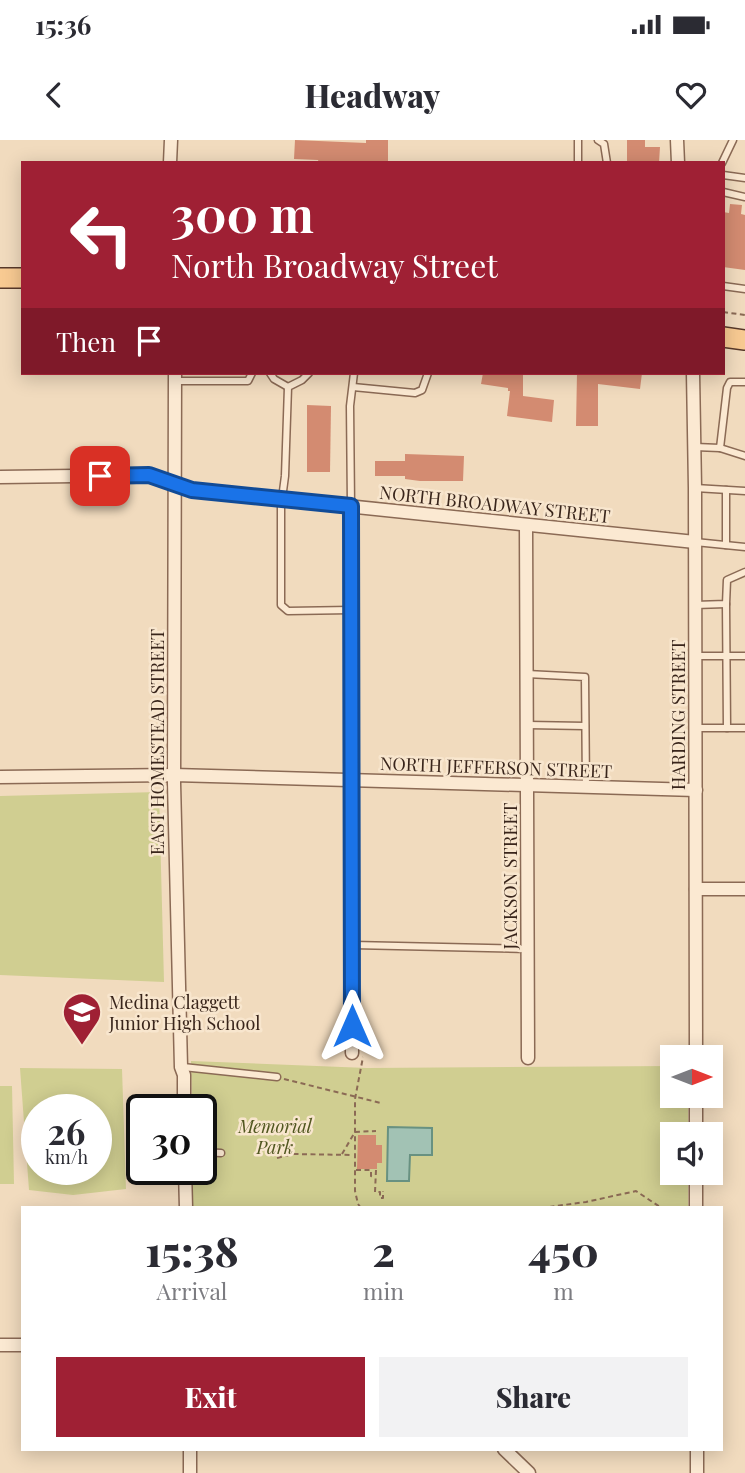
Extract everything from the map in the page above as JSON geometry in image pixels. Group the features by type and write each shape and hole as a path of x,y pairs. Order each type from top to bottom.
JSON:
{"main road":[{"path":"0,278 21,278"},
{"path":"725,337 745,340"}],"street":[{"path":"170,140 170,161"},
{"path":"677,140 678,161"},
{"name":"HARDING STREET","path":"693,375 696,1045"},
{"name":"EAST HOMESTEAD STREET","path":"175,377 174,775 181,1067 184,1094"},
{"name":"NORTH BROADWAY STREET","path":"0,477 149,475 192,490 695,542"},
{"path":"351,506 352,1053"},
{"name":"JACKSON STREET","path":"526,526 528,1058"},
{"name":"NORTH JEFFERSON STREET","path":"0,777 174,775 696,790"},
{"path":"696,889 745,889"},
{"path":"185,1185 186,1206"},
{"path":"696,1185 696,1206"},
{"path":"0,1345 21,1345"},
{"path":"190,1451 190,1473"},
{"path":"506,1451 529,1473"},
{"path":"697,1451 697,1473"}],"lane":[{"path":"578,140 578,161"},
{"path":"598,140 604,144 607,161"},
{"path":"723,161 733,140"},
{"path":"725,175 745,178"},
{"path":"725,192 745,197"},
{"path":"725,286 745,289"},
{"path":"175,377 248,381 251,375"},
{"path":"271,375 288,387"},
{"path":"288,387 307,375"},
{"path":"351,506 350,406 354,375"},
{"path":"353,387 415,393 422,390 428,375"},
{"path":"720,447 727,388 730,382 745,382"},
{"path":"288,387 282,499 283,608 288,611 351,610"},
{"path":"695,447 720,447 745,456"},
{"path":"695,488 745,491"},
{"path":"726,489 726,545"},
{"path":"695,542 745,547"},
{"path":"727,729 727,580 745,572"},
{"path":"695,605 726,604"},
{"path":"696,656 745,656"},
{"path":"527,674 585,677 586,788"},
{"path":"528,725 585,726"},
{"path":"696,728 745,729"},
{"path":"353,945 528,949"},
{"path":"181,1067 277,1077"},
{"path":"217,1153 221,1153"}],"path":[{"path":"725,312 745,315"},
{"path":"277,1077 381,1103"},
{"path":"341,1155 355,1132 376,1131"},
{"path":"277,1157 293,1154 355,1155"},
{"path":"355,1170 371,1170 371,1176 375,1177"},
{"path":"376,1170 375,1192 380,1192 380,1198 383,1198 383,1191"},
{"path":"556,1206 636,1191 660,1206"}],"green space":[{"path":"159,792 164,982 0,975 0,796"},
{"name":"Memorial Park","path":"191,1061 367,1068 660,1066 660,1108 688,1108 688,1122 660,1122 660,1185 688,1185 688,1206 193,1206 193,1185 217,1185 217,1094 192,1094"},
{"path":"20,1068 122,1069 126,1189 73,1195 29,1190 29,1185 112,1185 112,1094 22,1094"},
{"path":"0,1086 12,1086 14,1184 0,1184"}],"shaded area":[{"path":"388,1127 432,1128 432,1155 410,1155 409,1181 387,1181"}],"building":[{"path":"295,140 366,143 366,140 388,140 388,161 294,159"},
{"path":"627,140 645,140 645,147 660,147 659,161 627,161"},
{"path":"730,204 742,205 741,214 745,215 745,270 725,267 725,212 729,213"},
{"path":"483,375 523,375 523,396 554,400 552,422 507,416 510,391 508,388 481,384"},
{"path":"577,375 642,375 640,389 598,384 598,426 576,426"},
{"path":"307,405 331,406 330,472 307,472"},
{"path":"405,454 464,456 463,481 420,481 405,479 405,476 375,476 375,461 405,461"},
{"path":"358,1135 376,1135 376,1145 382,1145 382,1163 377,1163 377,1169 357,1169"}],"place":[{"name":"Medina Claggett Junior High School","path":"82,1046"}],"route":[{"path":"100,476 149,475 192,490 351,506 352,1026"}]}
